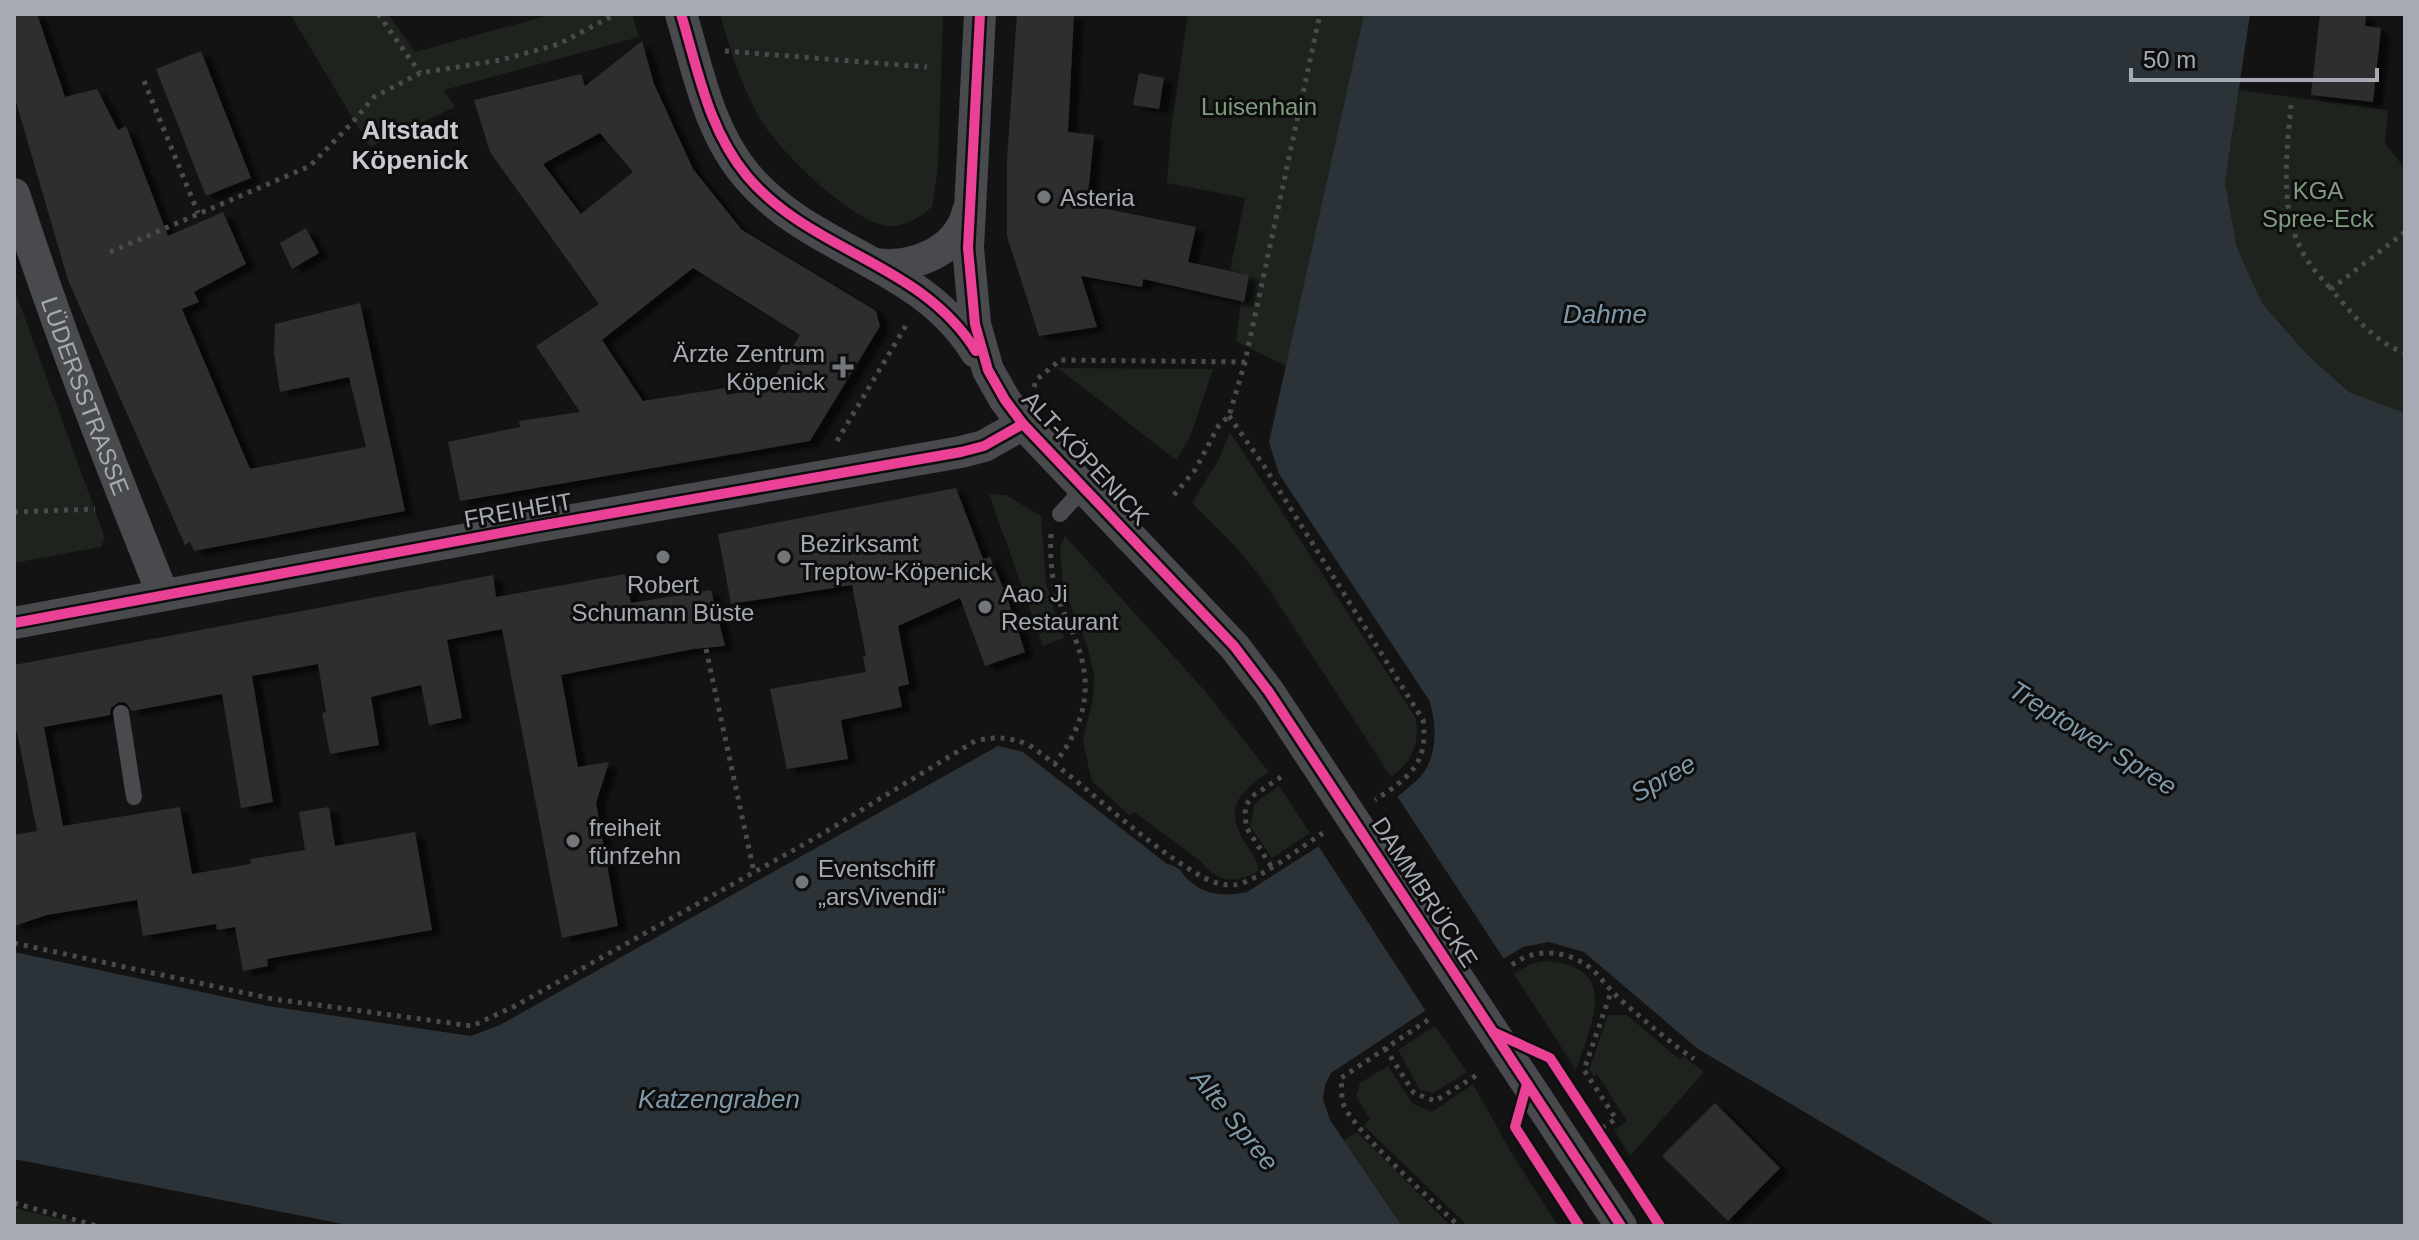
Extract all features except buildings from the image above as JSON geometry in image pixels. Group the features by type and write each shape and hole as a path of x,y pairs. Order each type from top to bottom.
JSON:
{"street":[{"path":"681,14 711,113 740,166 762,191 797,220 925,294 957,324 994,382"},
{"name":"ALT-KÖPENICK","path":"980,14 968,248 972,302 981,347 994,382 1023,424 1234,646 1324,774"},
{"name":"LÜDERSSTRASSE","path":"14,194 42,280 163,595"},
{"name":"ALT-KÖPENICK","path":"875,264 910,264 936,253 959,231 970,204"},
{"name":"FREIHEIT","path":"14,623 547,524 973,450 1023,424"},
{"name":"DAMMBRÜCKE","path":"1324,774 1621,1226"}],"lane":[{"path":"1060,514 1084,488"},
{"path":"121,713 134,797"}],"path":[{"path":"378,14 420,73"},
{"path":"110,252 310,166 374,97 420,73 501,60 559,44 616,14"},
{"path":"1174,495 1195,470 1219,425 1229,416 1245,362 1320,14"},
{"path":"721,50 927,67"},
{"path":"144,81 198,213"},
{"path":"2291,105 2287,175 2292,225 2298,244 2314,270 2361,324 2388,345 2405,353"},
{"path":"2331,289 2405,232"},
{"path":"814,479 925,294"},
{"path":"1023,424 1036,380 1060,360 1245,362"},
{"path":"14,512 128,508"},
{"path":"14,943 273,999 472,1026 515,1006 817,837 975,741 1010,737 1029,745 1055,763 1070,744 1082,717 1086,694 1084,671 1056,591 1050,558 1052,527 1060,514"},
{"path":"706,649 754,872"},
{"path":"1271,866 1246,827 1245,806 1254,795 1285,774"},
{"path":"1512,965 1535,954 1555,953 1579,960 1596,972 1611,992 1665,1039 1694,1059"},
{"path":"1598,1129 1616,1119 1584,1070 1611,992"},
{"path":"1428,1020 1341,1078 1343,1105 1361,1129 1459,1226"},
{"path":"1385,1048 1414,1093 1435,1101 1477,1075"},
{"path":"14,1203 97,1226"}],"green space":[{"path":"290,14 388,14 415,52 553,14 632,14 639,37 444,90 455,107 370,147"},
{"path":"720,14 943,14 938,167 932,207 912,221 888,226 855,212 816,182 781,147 759,117 741,80"},
{"name":"Luisenhain","path":"1188,14 1364,14 1287,367 1236,341 1241,301 1249,275 1230,270 1245,198 1167,183 1171,130"},
{"name":"KGA Spree-Eck","path":"2239,90 2388,110 2385,143 2405,169 2405,413 2349,392 2308,354 2262,303 2237,248 2225,183"},
{"path":"14,288 105,538 101,547 14,563"},
{"path":"1058,368 1213,369 1190,437 1176,460"},
{"path":"1230,432 1416,718 1413,752 1405,765 1391,777 1263,580 1235,546 1192,503 1219,459"},
{"path":"989,494 1006,495 1041,516 1046,584 1064,638 1043,646"},
{"path":"1065,536 1205,691 1269,772 1243,793 1235,809 1238,829 1259,870 1251,875 1235,880 1214,874 1134,812 1129,815 1092,781 1083,740 1093,699 1094,676 1088,648 1063,587 1060,548"},
{"path":"1279,786 1310,833 1272,858 1250,826 1255,803"},
{"path":"1545,961 1569,965 1584,973 1592,985 1595,999 1593,1016 1576,1070 1514,974 1530,964"},
{"path":"1608,1015 1627,1015 1680,1060 1683,1056 1704,1072 1630,1156 1614,1130 1627,1121 1597,1074 1594,1076 1589,1070"},
{"path":"1435,1026 1467,1072 1433,1093 1420,1090 1398,1050"},
{"path":"1388,1066 1413,1104 1432,1112 1473,1084 1558,1226 1468,1226 1364,1126 1370,1119 1356,1096 1360,1083"},
{"path":"1357,1132 1451,1226 1402,1226 1344,1140"},
{"path":"14,1208 88,1226 14,1226"}],"water":[{"path":"1364,14 2250,14 2225,183 2237,248 2262,303 2308,355 2349,392 2405,413 2405,1226 1997,1226 1698,1049 1584,952 1549,942 1523,947 1331,1073 1323,1099 1330,1120 1402,1226 353,1226 14,1159 14,952 268,1006 471,1036 500,1025 998,746 1023,752 1167,864 1179,869 1192,883 1218,894 1247,892 1401,794 1421,776 1431,759 1434,719 1429,700 1279,474 1269,442"}],"pier":[{"path":"1395,793 1506,962 1427,1013 1317,844"}],"tram line":[{"path":"681,14 712,112 726,142 764,195 789,218 895,280 935,313 1015,426 1214,639 1286,730 1318,779"},
{"path":"980,14 968,248 974,306 993,364 1031,422 1213,613 1274,687 1331,770"},
{"path":"864,258 897,259 926,249 949,230 966,202"}],"cycle path":[{"path":"681,14 713,119 747,176 773,202 802,223 926,297 953,321 976,351"},
{"path":"980,14 968,248 975,324 988,370 1023,424 1234,646 1269,692 1621,1226"},
{"path":"14,623 961,452 984,446 1023,424"},
{"path":"1493,1032 1550,1058 1660,1226"},
{"path":"1527,1084 1515,1127 1579,1226"}],"place":[{"name":"Asteria","path":"1044,197"},
{"name":"Ärzte Zentrum Köpenick","path":"843,367"},
{"name":"Robert Schumann Büste","path":"663,557"},
{"name":"Bezirksamt Treptow-Köpenick","path":"784,557"},
{"name":"Aao Ji Restaurant","path":"985,607"},
{"name":"freiheit fünfzehn","path":"573,841"},
{"name":"Eventschiff „arsVivendi“","path":"802,882"}],"district":[{"name":"Altstadt Köpenick","path":"410,145"}],"water label":[{"name":"Dahme","path":"1605,314"},
{"name":"Treptower Spree","path":"2093,738"},
{"name":"Spree","path":"1663,778"},
{"name":"Katzengraben","path":"719,1099"},
{"name":"Alte Spree","path":"1235,1120"}]}
